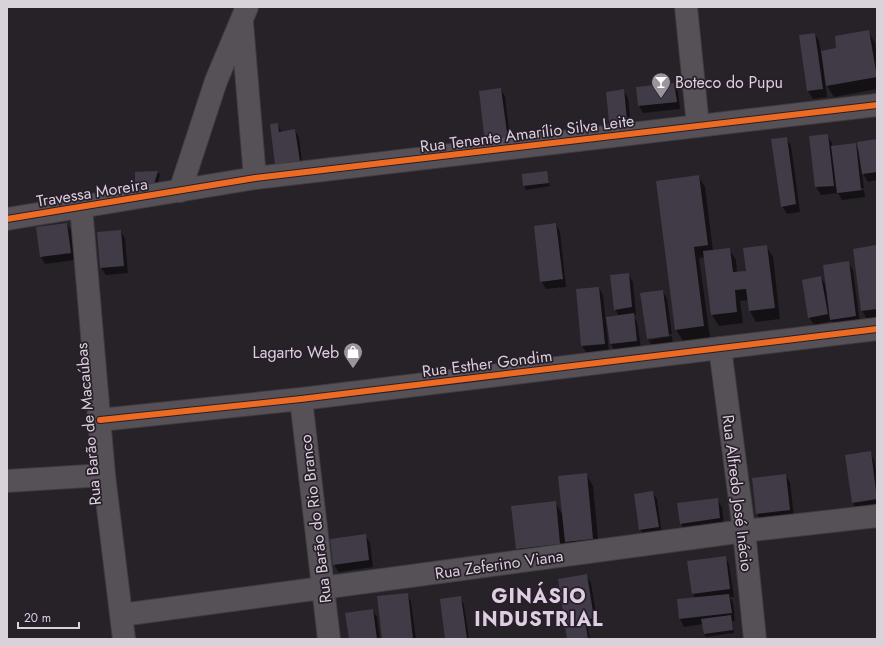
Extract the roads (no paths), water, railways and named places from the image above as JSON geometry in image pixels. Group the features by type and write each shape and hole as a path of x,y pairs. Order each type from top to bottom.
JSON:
{"street":[{"path":"686,7 698,126"},
{"path":"244,13 255,178"},
{"path":"180,191 216,81 244,13"},
{"name":"Rua Tenente Amarílio Silva Leite","path":"180,191 255,178 877,105"},
{"name":"Travessa Moreira","path":"7,218 180,191"},
{"name":"Rua Barão de Macaúbas","path":"81,206 104,475 124,639"},
{"name":"Rua Esther Gondim","path":"100,420 300,399 877,329"},
{"name":"Rua Alfredo José Inácio","path":"720,348 744,531 755,639"},
{"name":"Rua Barão do Rio Branco","path":"300,399 329,639"},
{"path":"7,481 104,475"},
{"name":"Rua Zeferino Viana","path":"121,615 744,531 877,516"}],"place":[{"name":"Boteco do Pupu","path":"661,99"},
{"name":"Lagarto Web","path":"353,369"}],"district":[{"name":"GINÁSIO INDUSTRIAL","path":"539,608"}]}
